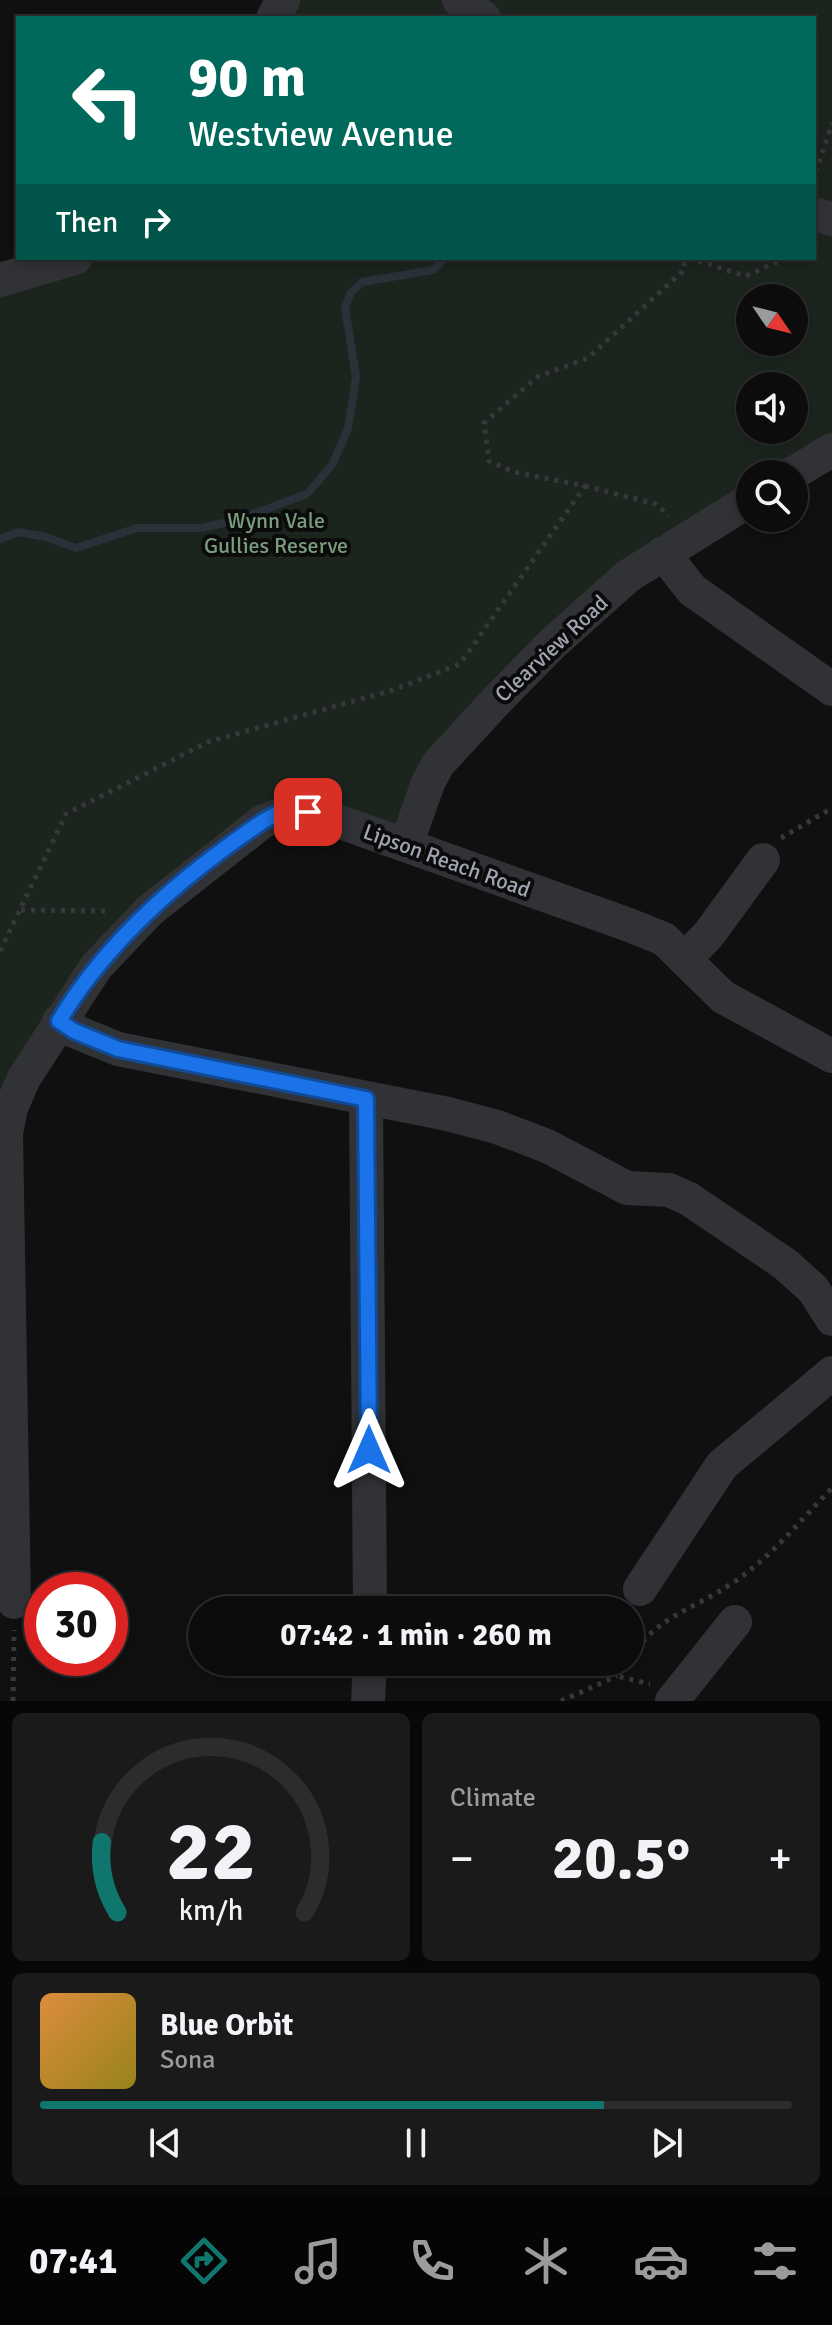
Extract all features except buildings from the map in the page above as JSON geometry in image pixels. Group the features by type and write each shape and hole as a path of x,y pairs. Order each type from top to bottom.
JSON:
{"street":[{"path":"459,0 481,16"},
{"path":"0,280 66,260"},
{"path":"808,464 832,450"},
{"name":"Clearview Road","path":"406,845 428,783 454,743 551,645 628,576 736,508"},
{"path":"676,544 692,590 832,689"},
{"name":"Lipson Reach Road","path":"14,1602 6,1133 11,1108 24,1078 96,967 149,911 241,836 276,814 308,812 641,930 664,939 723,997 832,1056"},
{"path":"685,959 709,934 768,852"},
{"path":"59,1021 74,1031 118,1049 497,1127 578,1160 627,1188 669,1190 785,1264 813,1289 832,1319"},
{"path":"366,1099 370,1596"},
{"path":"640,1589 722,1465 832,1373"},
{"path":"666,1694 735,1622"},
{"path":"368,1701 369,1676"}],"path":[{"path":"816,172 832,123"},
{"path":"676,544 656,504 514,472 489,461 484,423 537,377 588,358 685,269 683,260"},
{"path":"695,260 746,276 782,260"},
{"path":"0,951 66,814 208,742 393,690 460,664 585,486"},
{"path":"768,852 832,808"},
{"path":"21,910 119,911 108,922"},
{"path":"644,1638 687,1607 732,1584 765,1558 832,1488"},
{"path":"13,1701 14,1602"},
{"path":"561,1701 617,1676 666,1694"}],"green space":[{"name":"Wynn Vale Gullies Reserve","path":"283,0 832,0 832,450 808,464 808,460 736,460 736,511 498,699 406,845 308,812 149,911 0,1112 0,280 66,260 816,260 816,16 274,16"}],"waterway":[{"path":"0,539 19,532 46,537 76,548 137,528 201,528 237,520 307,494 332,465 348,429 356,377 345,308 350,294 362,282 433,270 443,260"}],"route":[{"path":"308,812 276,814 262,822 149,911 96,967 59,1021 74,1031 118,1049 366,1099 369,1450"}]}
